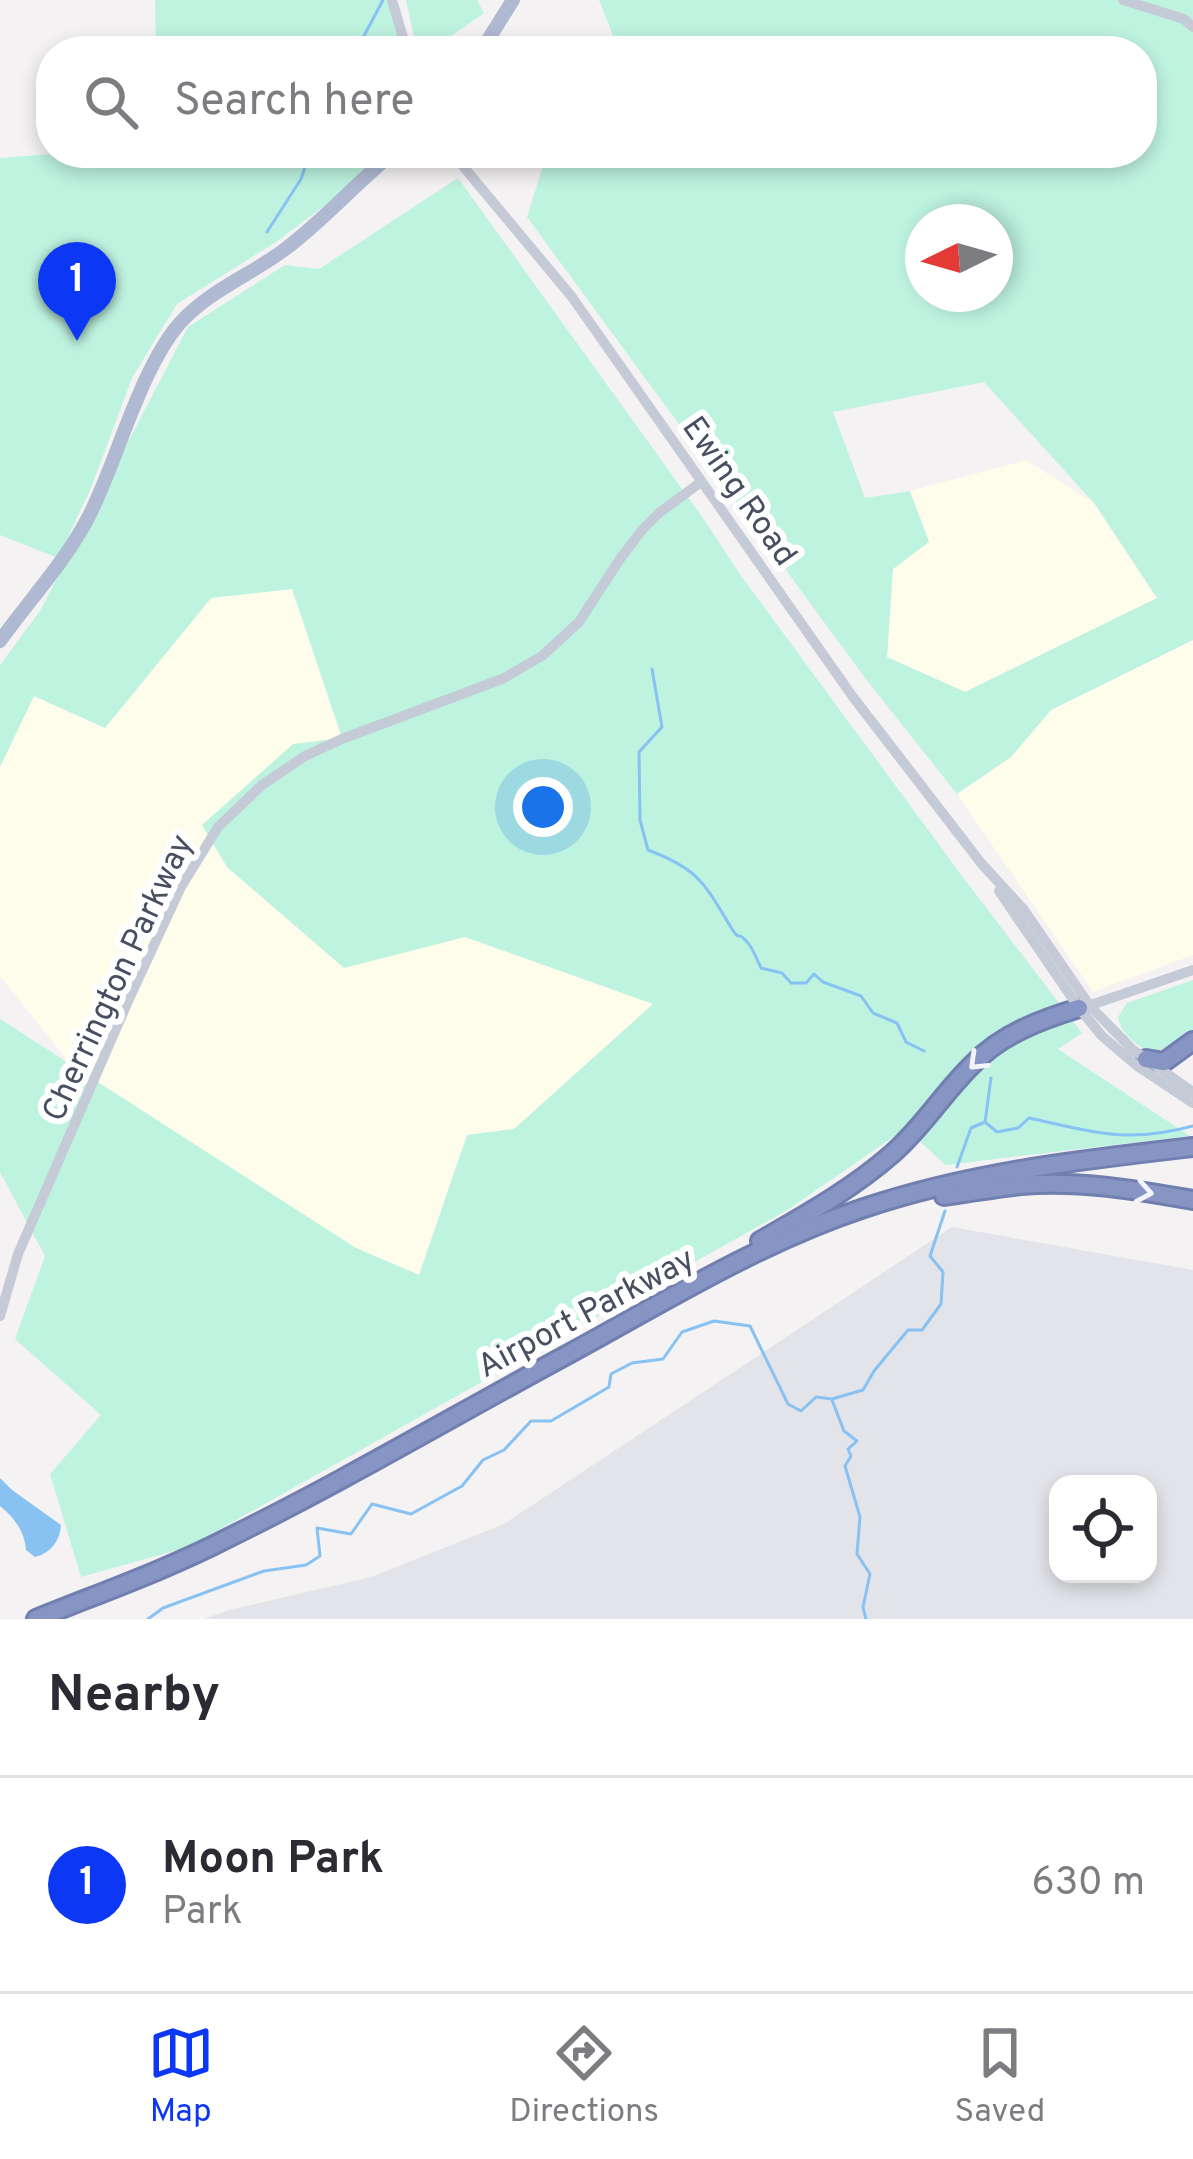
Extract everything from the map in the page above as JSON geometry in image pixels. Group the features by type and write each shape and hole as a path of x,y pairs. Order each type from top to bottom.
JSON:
{"highway":[{"path":"1059,1015 1066,1005 1065,988"},
{"path":"638,1315 872,1170 910,1137 991,1048 1023,1028 1084,1007"},
{"path":"1146,1059 1161,1063 1193,1041"},
{"path":"1171,1083 1176,1056"},
{"name":"Airport Parkway","path":"36,1619 225,1540 638,1315 792,1237 860,1209 971,1177 1193,1147"},
{"name":"Airport Parkway","path":"62,1619 237,1544 809,1239 944,1196 1028,1176 1193,1157"},
{"path":"944,1196 1061,1184 1134,1189 1193,1200"}],"main road":[{"path":"490,36 513,0"},
{"path":"0,641 80,534 176,327 206,299 288,247 376,168"}],"street":[{"path":"392,0 403,36"},
{"path":"1123,0 1184,19 1193,27"},
{"name":"Ewing Road","path":"464,168 572,297 853,697 981,863 1065,988 1193,1103"},
{"name":"Cherrington Parkway","path":"0,1316 18,1254 137,981 181,887 218,827 267,781 305,755 502,679 542,656 579,622 647,524 701,482"},
{"name":"Ewing Road","path":"981,863 1024,910 1114,1048 1193,1092"},
{"path":"1084,1007 1193,970"}],"shaded area":[{"path":"1026,460 1094,503 1157,598 965,692 887,657 893,569 929,542 910,491"},
{"path":"293,588 342,739 203,825 227,867 344,968 465,937 654,1004 514,1129 467,1135 420,1275 356,1248 72,1066 0,976 0,767 34,696 105,728 211,598"},
{"path":"1193,640 1193,955 1093,992 957,794 1011,757 1051,710"},
{"path":"952,1227 1193,1270 1193,1619 204,1619 371,1577 504,1524"}],"green space":[{"path":"155,0 388,0 399,36 156,36"},
{"path":"406,0 477,0 484,13 451,36 414,36"},
{"path":"599,0 1193,0 1193,640 1051,710 1011,757 957,794 865,678 527,217 542,168 1157,168 1157,36 613,36","holes":["984,382 1094,503 1157,598 965,692 887,657 893,569 929,542 910,491 865,498 833,412"]},
{"path":"36,155 36,168 369,168 276,242 177,304 132,378 91,488 58,558 0,535 0,158"},
{"path":"458,178 739,573 1082,1033 1058,1049 1190,1136 945,1165 906,1128 789,1209 188,1547 81,1577 50,1474 101,1415 15,1339 45,1256 0,1172 0,1019 356,1248 419,1275 467,1135 514,1129 653,1004 465,937 344,968 227,867 202,825 293,744 342,738 292,589 211,598 105,728 34,696 0,767 0,665 40,611 188,327 285,265 319,269"},
{"path":"1193,980 1193,1031 1155,1053 1127,1035 1118,1017 1127,1003"}],"water":[{"path":"0,1478 61,1525 57,1541 46,1553 35,1557 26,1550 18,1525 0,1506"}],"waterway":[{"path":"364,36 383,0"},
{"path":"267,232 305,168"},
{"path":"652,669 662,727 639,752 640,820 648,850 700,880 761,968 782,973 791,983 806,983 814,974 861,996 873,1013 897,1023 906,1042 924,1051"},
{"path":"985,1122 991,1078"},
{"path":"957,1167 971,1128 985,1122 997,1132 1018,1128 1029,1118 1129,1135 1193,1126"},
{"path":"148,1619 163,1608 264,1571 306,1565 320,1556 317,1528 351,1534 372,1504 411,1514 462,1486 483,1460 504,1450 531,1421 551,1421 609,1387 611,1374 632,1363 663,1359 682,1332 714,1321 750,1326 788,1404 801,1411 816,1397 832,1399 863,1390 908,1330 922,1330 941,1304 943,1272 930,1256 945,1211"},
{"path":"832,1400 844,1431 857,1441 848,1449 851,1456 845,1466 860,1517 857,1554 870,1574 863,1607 866,1619"}],"place":[{"name":"Moon Park","path":"77,341"}]}
